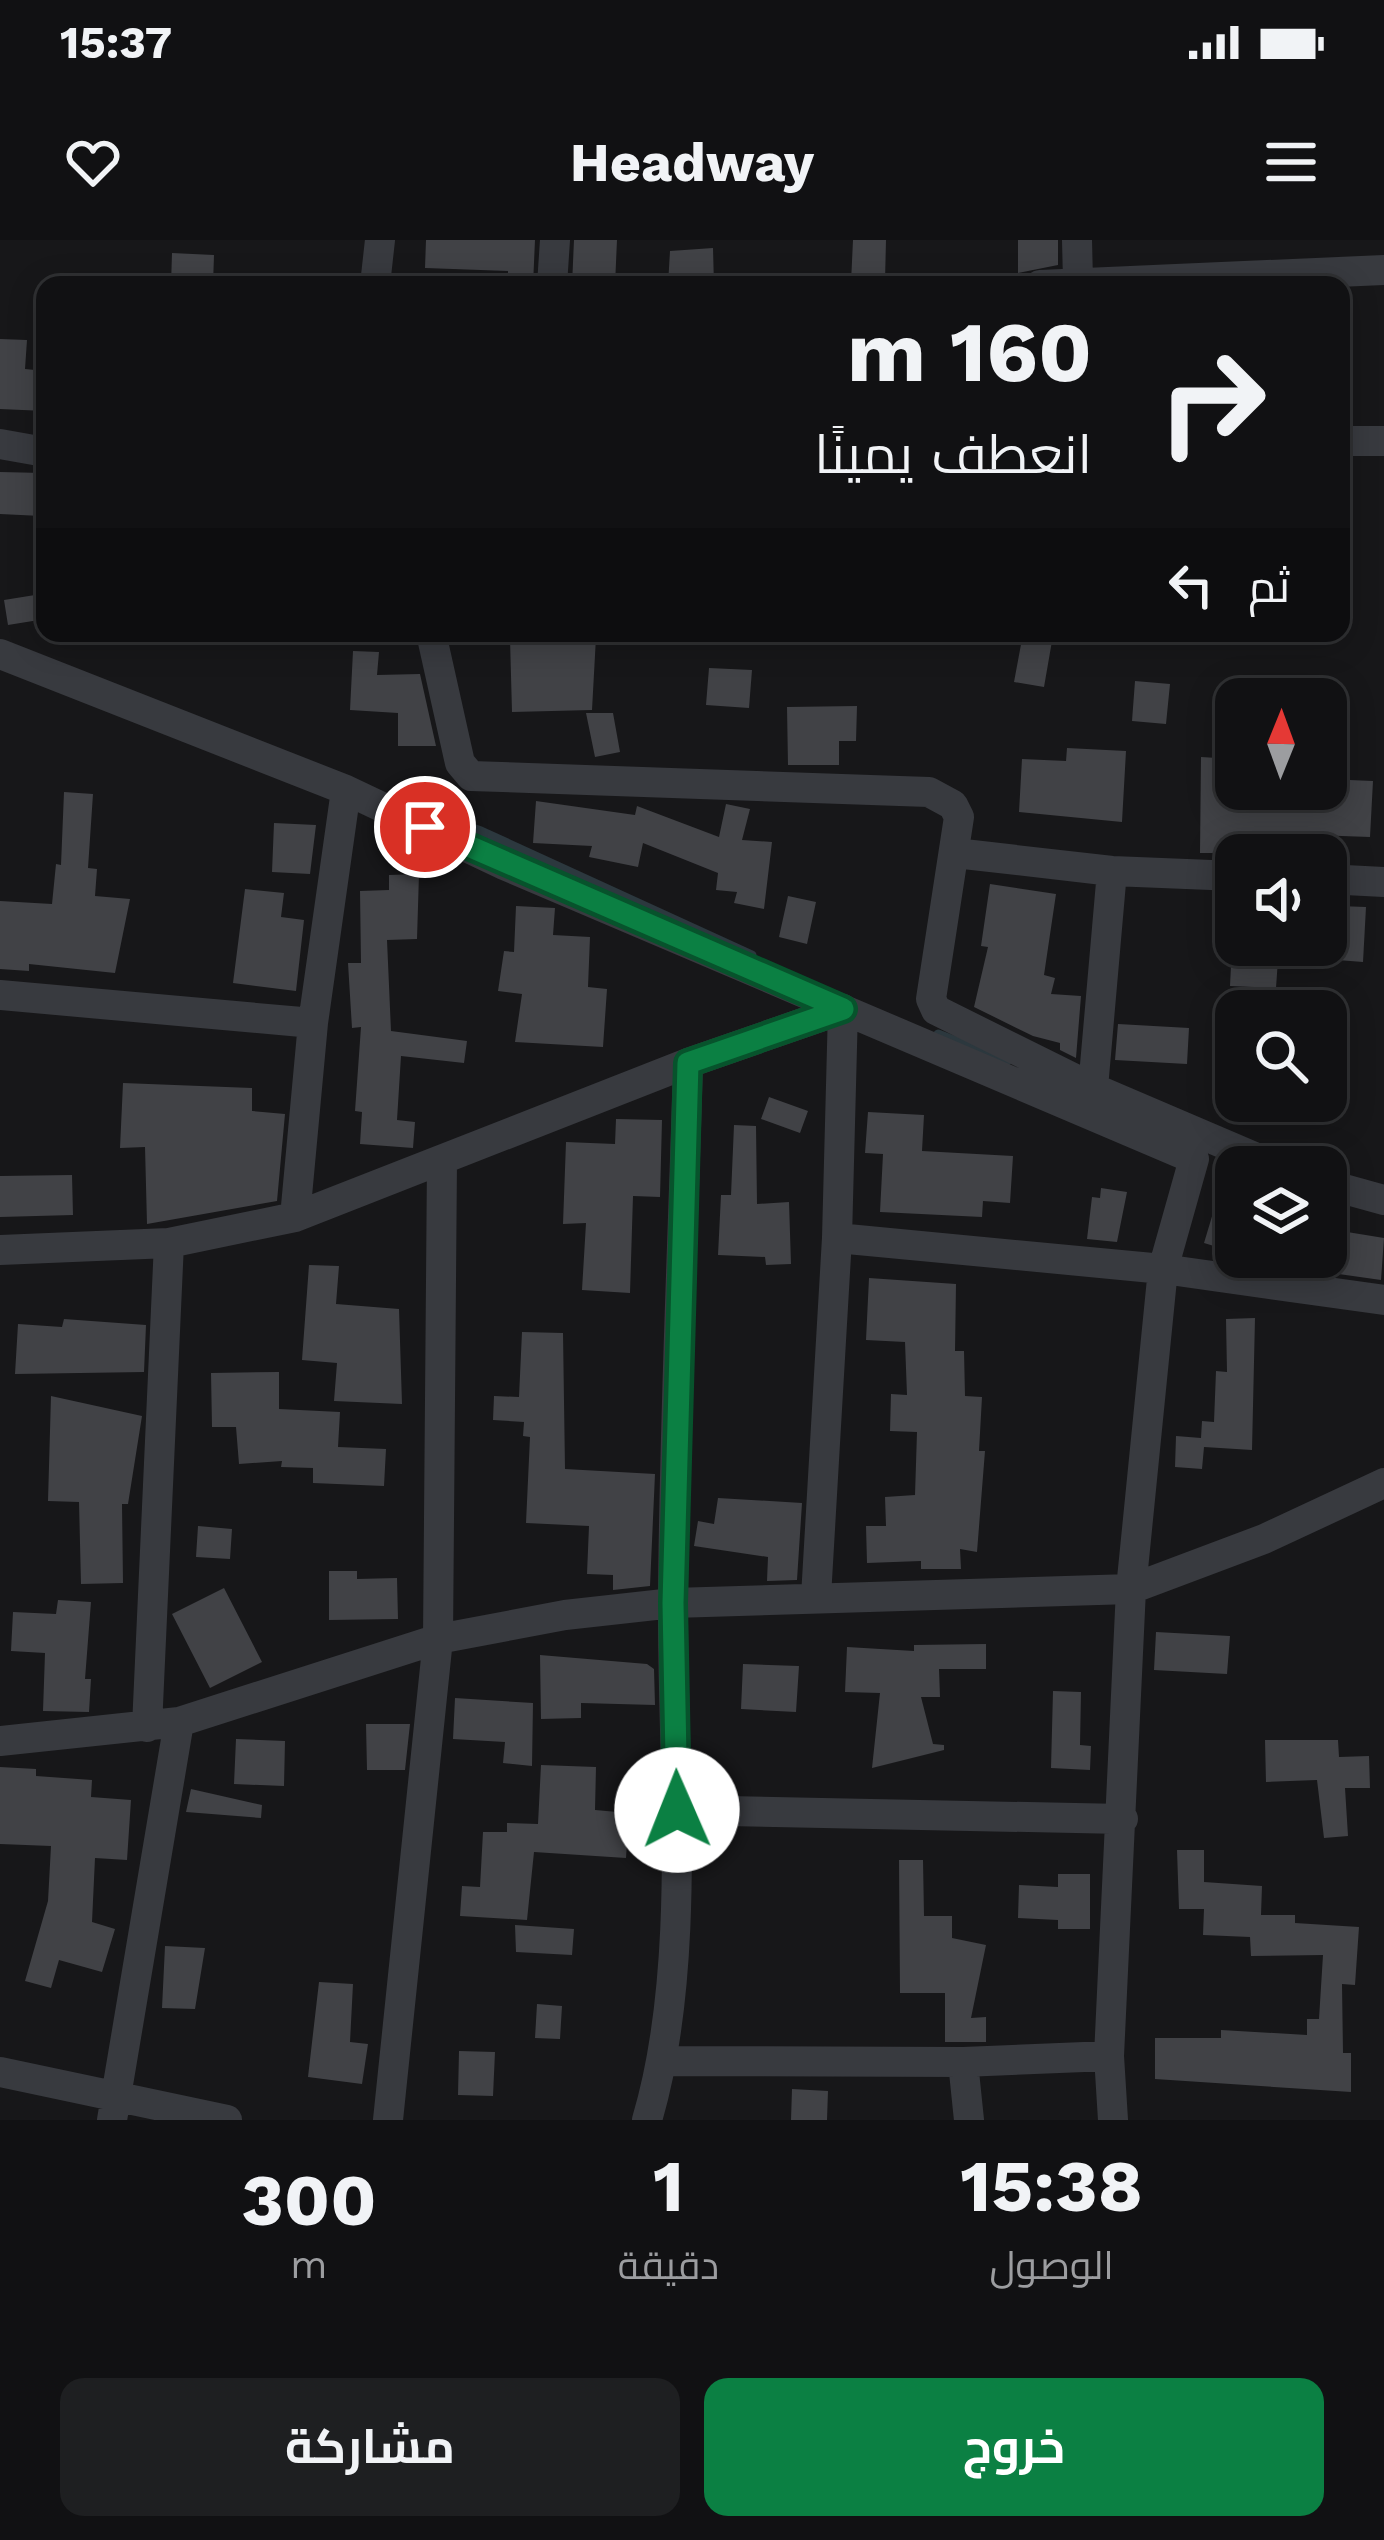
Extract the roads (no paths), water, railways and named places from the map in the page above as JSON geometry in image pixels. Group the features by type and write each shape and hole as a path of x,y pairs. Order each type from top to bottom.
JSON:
{"street":[{"path":"376,276 380,240"},
{"path":"553,276 555,240"},
{"path":"1077,240 1078,276"},
{"path":"1217,276 1384,270"},
{"path":"1350,441 1384,441"},
{"path":"0,444 36,450"},
{"path":"433,642 460,763 471,776 929,792 953,805 959,818 932,1004 1093,1088 1229,1146"},
{"path":"0,654 346,790 504,865 1194,1159 1163,1269 1131,1589 1108,2056 1113,2120"},
{"path":"295,1217 313,1023 346,790"},
{"path":"955,853 1112,871 1215,875"},
{"path":"1093,1088 1112,871"},
{"path":"1347,880 1384,882"},
{"path":"0,995 313,1023"},
{"path":"0,1250 169,1244 295,1217 688,1063 843,1009"},
{"path":"816,1597 837,1238 843,1009"},
{"path":"647,2120 665,2061 677,1810 673,1603 688,1063"},
{"path":"388,2120 438,1640 442,1161"},
{"path":"1347,1190 1384,1200"},
{"path":"837,1238 1163,1269 1384,1300"},
{"path":"147,1727 169,1244"},
{"path":"0,1741 179,1722 438,1640 565,1615 673,1603 1131,1589 1264,1539 1384,1483"},
{"path":"115,2108 179,1722"},
{"path":"677,1810 1123,1819"},
{"path":"665,2061 963,2062 1108,2056"},
{"path":"963,2062 969,2120"},
{"path":"0,2072 115,2108 227,2120"}],"waterway":[{"path":"421,810 481,831 752,955"},
{"path":"938,1034 1007,1061"}]}
